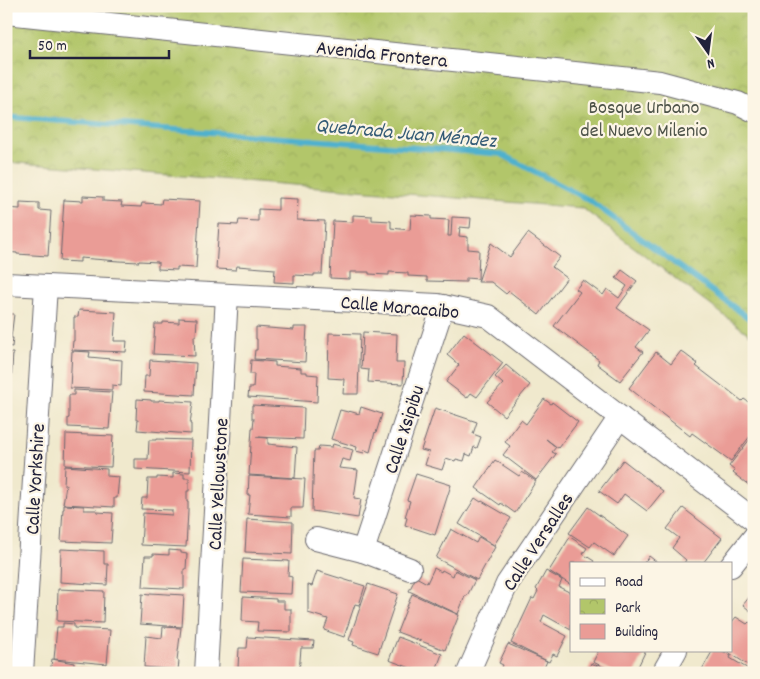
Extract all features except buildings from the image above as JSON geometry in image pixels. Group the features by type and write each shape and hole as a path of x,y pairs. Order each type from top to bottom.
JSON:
{"street":[{"name":"Avenida Frontera","path":"6,13 660,82 738,103 754,111"},
{"name":"Calle Maracaibo","path":"6,284 443,306 488,316 754,520"},
{"name":"Calle Yorkshire","path":"22,673 46,286"},
{"name":"Calle Yellowstone","path":"206,673 227,295"},
{"name":"Calle Xsipibu","path":"363,551 443,306"},
{"name":"Calle Versalles","path":"468,673 507,584 620,417"},
{"path":"732,565 754,537"},
{"path":"316,538 363,551 410,569"},
{"path":"663,673 675,652"}],"green space":[{"name":"Bosque Urbano del Nuevo Milenio","path":"6,6 754,6 754,338 582,208 6,162"}],"waterway":[{"name":"Quebrada Juan Méndez","path":"6,117 501,154 589,200 754,322"}]}
